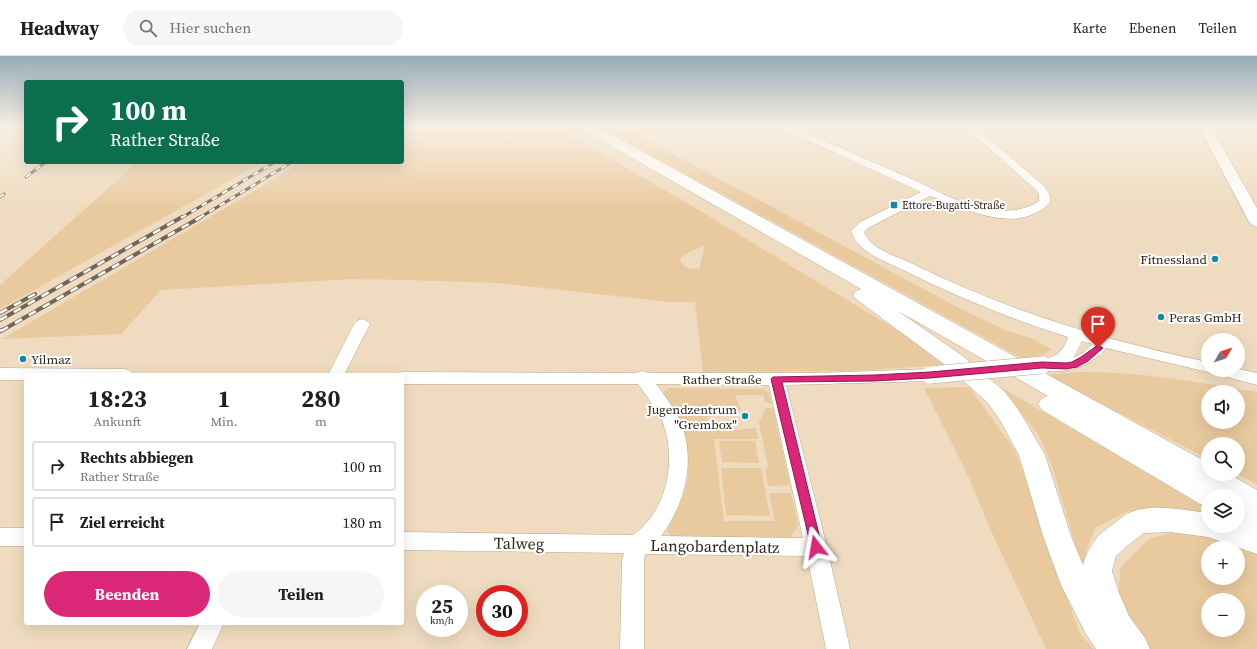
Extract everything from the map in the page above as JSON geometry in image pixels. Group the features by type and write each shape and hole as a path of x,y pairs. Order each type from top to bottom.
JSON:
{"highway":[{"path":"620,155 1201,491"},
{"path":"637,155 1257,503"},
{"path":"856,290 956,362 1001,403 1020,431 1032,455 1057,536 1076,585 1097,623 1115,649"},
{"path":"1245,516 1257,524"},
{"path":"1133,649 1117,627 1103,593 1097,571 1100,558 1106,547 1138,522 1170,520 1201,524"},
{"path":"1232,533 1257,542"}],"main road":[{"path":"1220,155 1257,222"}],"street":[{"path":"847,155 917,185 928,192 973,208 995,213 1010,214 1031,212 1045,202 1045,195 1040,188 1002,155"},
{"path":"928,192 924,196 864,225 857,231 858,235 866,244 875,250 968,297 1028,320 1102,343 1201,365"},
{"path":"337,373 362,324"},
{"path":"1055,364 1064,359 1070,352 1076,336"},
{"name":"Rather Straße","path":"404,378 776,379 930,375 1055,364 1074,365 1097,350 1102,343"},
{"path":"1245,374 1257,375"},
{"path":"1245,376 1257,379"},
{"path":"3,378 24,377"},
{"name":"Langobardenplatz","path":"637,545 651,533 663,516 672,497 677,479 679,462 672,424 663,408 642,378"},
{"path":"776,379 816,547 838,649"},
{"path":"0,537 24,537"},
{"name":"Talweg","path":"404,540 637,545"},
{"path":"632,649 633,560 637,545"},
{"name":"Langobardenplatz","path":"637,545 816,547"},
{"path":"199,649 211,625"}],"shaded area":[{"path":"404,155 603,155 682,200 910,338 946,365 850,371 703,372 695,302 670,302 499,283 407,280 352,279 161,290 121,334 2,339 278,177 297,164 404,164","holes":["705,245 699,269 688,268 680,260 682,256"]},
{"path":"651,155 674,155 961,309 1007,331 1031,338 1051,349 1045,355 1021,358"},
{"path":"131,164 259,164 0,309 0,285 132,167"},
{"path":"1077,372 1122,373 1212,385 1201,385 1201,429 1245,429 1245,390 1257,392 1257,485 1245,478 1245,437 1201,437 1201,455 1046,375"},
{"path":"969,387 1015,450 1080,634 1094,649 1046,649 992,533 965,469 924,388"},
{"path":"669,388 763,389 768,392 772,403 765,403 763,395 735,395 741,410 706,417 711,426 737,430 756,428 758,439 714,439 724,521 775,521 769,493 791,493 798,526 790,537 671,536 667,530 676,514 683,495 688,476 688,466 682,441 662,394"},
{"path":"997,389 1004,389 1201,505 1201,514 1167,509 1128,511 1095,528 1086,552 1087,585 1052,466 1039,436 1021,413"},
{"path":"766,408 773,408 790,485 768,486 765,468 768,467 759,422"},
{"path":"719,441 755,441 759,463 722,462"},
{"path":"721,468 761,468 770,516 726,515"},
{"path":"1180,531 1222,537 1233,541 1201,541 1201,585 1245,585 1245,546 1257,550 1257,649 1143,649 1118,604 1120,568 1150,538"}],"railway":[{"path":"26,177 43,164"},
{"path":"181,218 272,164"},
{"path":"199,218 289,164"},
{"path":"0,197 4,194"},
{"path":"0,320 182,217"},
{"path":"1,331 201,217"},
{"path":"0,313 35,294"}],"place":[{"name":"Ettore-Bugatti-Straße","path":"894,205"},
{"name":"Fitnessland","path":"1215,259"},
{"name":"Peras GmbH","path":"1161,317"},
{"name":"Yilmaz","path":"23,359"},
{"name":"Jugendzentrum \"Grembox\"","path":"745,416"}],"route":[{"path":"816,547 776,379 874,378 930,375 1042,365 1066,366 1074,365 1098,348"}]}
